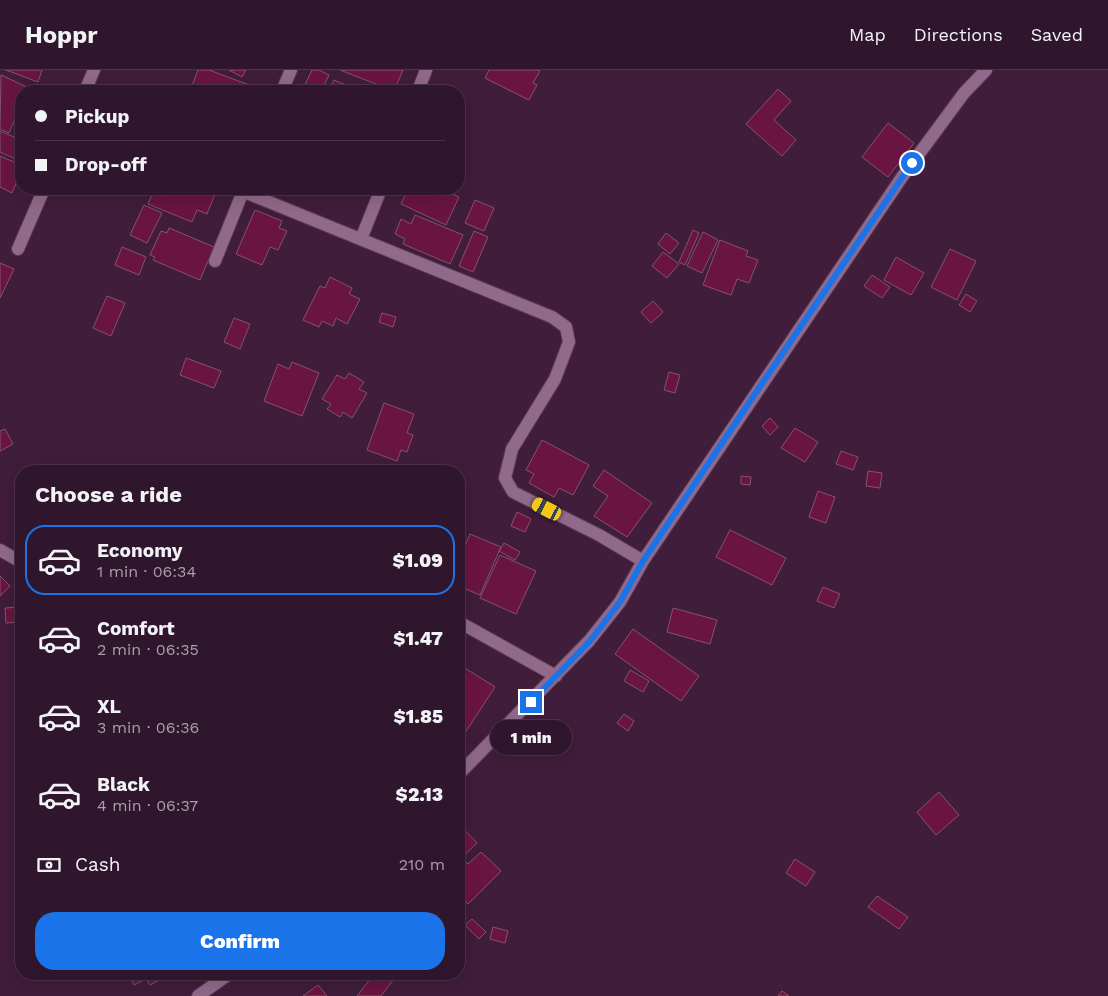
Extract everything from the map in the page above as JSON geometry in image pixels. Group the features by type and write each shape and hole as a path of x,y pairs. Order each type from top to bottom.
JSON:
{"street":[{"path":"88,85 94,70"},
{"path":"285,85 291,70"},
{"path":"420,85 426,70"},
{"path":"465,768 590,641 620,602 643,561 896,185 964,93 986,70"},
{"path":"18,249 41,195"},
{"path":"215,261 241,195"},
{"path":"255,195 552,317 566,327 569,342 555,379 512,449 505,478 512,492 599,536 643,561"},
{"path":"361,239 379,195"},
{"path":"0,550 15,559"},
{"path":"465,625 556,676"},
{"path":"198,996 221,980"}],"building":[{"path":"6,70 42,70 38,82"},
{"path":"198,70 209,70 249,85 192,85"},
{"path":"229,70 246,70 242,77"},
{"path":"312,70 319,70 329,75 324,85 305,85"},
{"path":"340,70 403,70 397,85 379,85"},
{"path":"489,70 540,71 533,83 537,85 529,100 485,78"},
{"path":"1,75 23,85 15,85 15,119 9,133 0,129"},
{"path":"334,80 346,85 332,85"},
{"path":"778,89 791,101 774,120 796,140 782,156 746,124"},
{"path":"888,123 914,143 888,177 862,157"},
{"path":"0,131 15,137 15,159 0,152"},
{"path":"0,156 15,162 15,186 12,193 0,187"},
{"path":"152,195 215,195 207,214 197,210 192,222 148,204"},
{"path":"405,195 455,195 459,197 446,225 401,204"},
{"path":"475,200 494,208 484,231 465,223"},
{"path":"144,205 162,213 147,243 130,235"},
{"path":"255,210 282,221 279,228 287,231 278,250 270,247 262,265 236,254"},
{"path":"415,215 463,235 450,264 403,244 405,239 395,234 401,219 411,224"},
{"path":"169,228 214,247 200,280 153,260 155,257 150,255 161,231 167,233"},
{"path":"693,230 699,233 685,265 679,262"},
{"path":"474,231 488,237 473,272 459,266"},
{"path":"703,232 718,240 702,273 687,266"},
{"path":"666,233 679,243 670,254 658,244"},
{"path":"720,240 748,251 746,256 758,260 749,283 737,279 731,295 703,285"},
{"path":"122,247 146,257 139,275 115,265"},
{"path":"950,249 976,261 957,300 931,287"},
{"path":"663,252 679,264 667,278 652,266"},
{"path":"896,257 924,273 911,295 884,280"},
{"path":"0,263 14,269 0,298"},
{"path":"872,275 890,287 882,298 864,286"},
{"path":"330,277 352,288 349,294 360,299 347,324 336,318 333,326 322,321 319,327 303,320 320,286 325,288"},
{"path":"966,294 977,301 970,312 959,305"},
{"path":"107,296 125,303 111,336 93,328"},
{"path":"653,301 663,312 651,323 641,312"},
{"path":"382,313 396,317 393,327 379,322"},
{"path":"234,318 250,324 240,349 224,342"},
{"path":"186,358 221,371 214,388 180,375"},
{"path":"292,362 319,373 302,416 264,401 278,364 289,369"},
{"path":"669,372 680,375 675,393 664,390"},
{"path":"349,373 364,382 359,389 367,393 352,418 343,412 340,417 327,409 331,404 322,399 337,375 345,379"},
{"path":"384,403 414,414 407,433 413,435 407,452 401,450 397,461 367,450"},
{"path":"770,418 778,427 770,435 762,426"},
{"path":"795,428 818,442 805,462 781,448"},
{"path":"5,429 13,444 0,451 0,431"},
{"path":"542,440 589,465 573,495 559,488 554,497 529,483 534,474 526,470"},
{"path":"841,451 858,457 853,470 836,464"},
{"path":"604,470 652,503 627,537 594,516 608,496 593,486"},
{"path":"868,471 882,473 880,488 866,486"},
{"path":"741,476 751,477 750,485 741,484"},
{"path":"818,491 835,497 826,523 809,517"},
{"path":"517,512 531,519 525,532 511,526"},
{"path":"730,530 786,558 772,585 716,557"},
{"path":"470,534 501,547 480,595 465,589 465,546"},
{"path":"504,543 520,552 515,560 499,551"},
{"path":"500,555 536,571 516,614 480,598"},
{"path":"0,576 10,586 0,596"},
{"path":"823,587 840,594 834,608 817,601"},
{"path":"15,607 15,622 6,623 5,608"},
{"path":"673,608 717,620 710,644 667,632"},
{"path":"633,629 699,676 681,701 615,654"},
{"path":"465,668 495,687 465,733"},
{"path":"630,670 649,681 643,692 624,681"},
{"path":"624,714 634,721 628,731 617,723"},
{"path":"939,792 959,815 936,835 917,812"},
{"path":"465,830 477,843 465,854"},
{"path":"481,852 501,871 468,904 465,901 465,861 468,864"},
{"path":"795,859 815,872 806,886 786,873"},
{"path":"877,896 908,917 899,929 868,907"},
{"path":"472,919 486,932 479,939 465,925"},
{"path":"493,927 508,931 505,943 490,939"},
{"path":"131,980 144,980 134,985"},
{"path":"147,980 159,980 150,985"},
{"path":"369,980 393,980 381,996 357,996"},
{"path":"318,985 327,996 303,996"},
{"path":"782,991 789,996 778,996"}],"route":[{"path":"531,702 590,641 620,602 643,561 912,163"}]}
